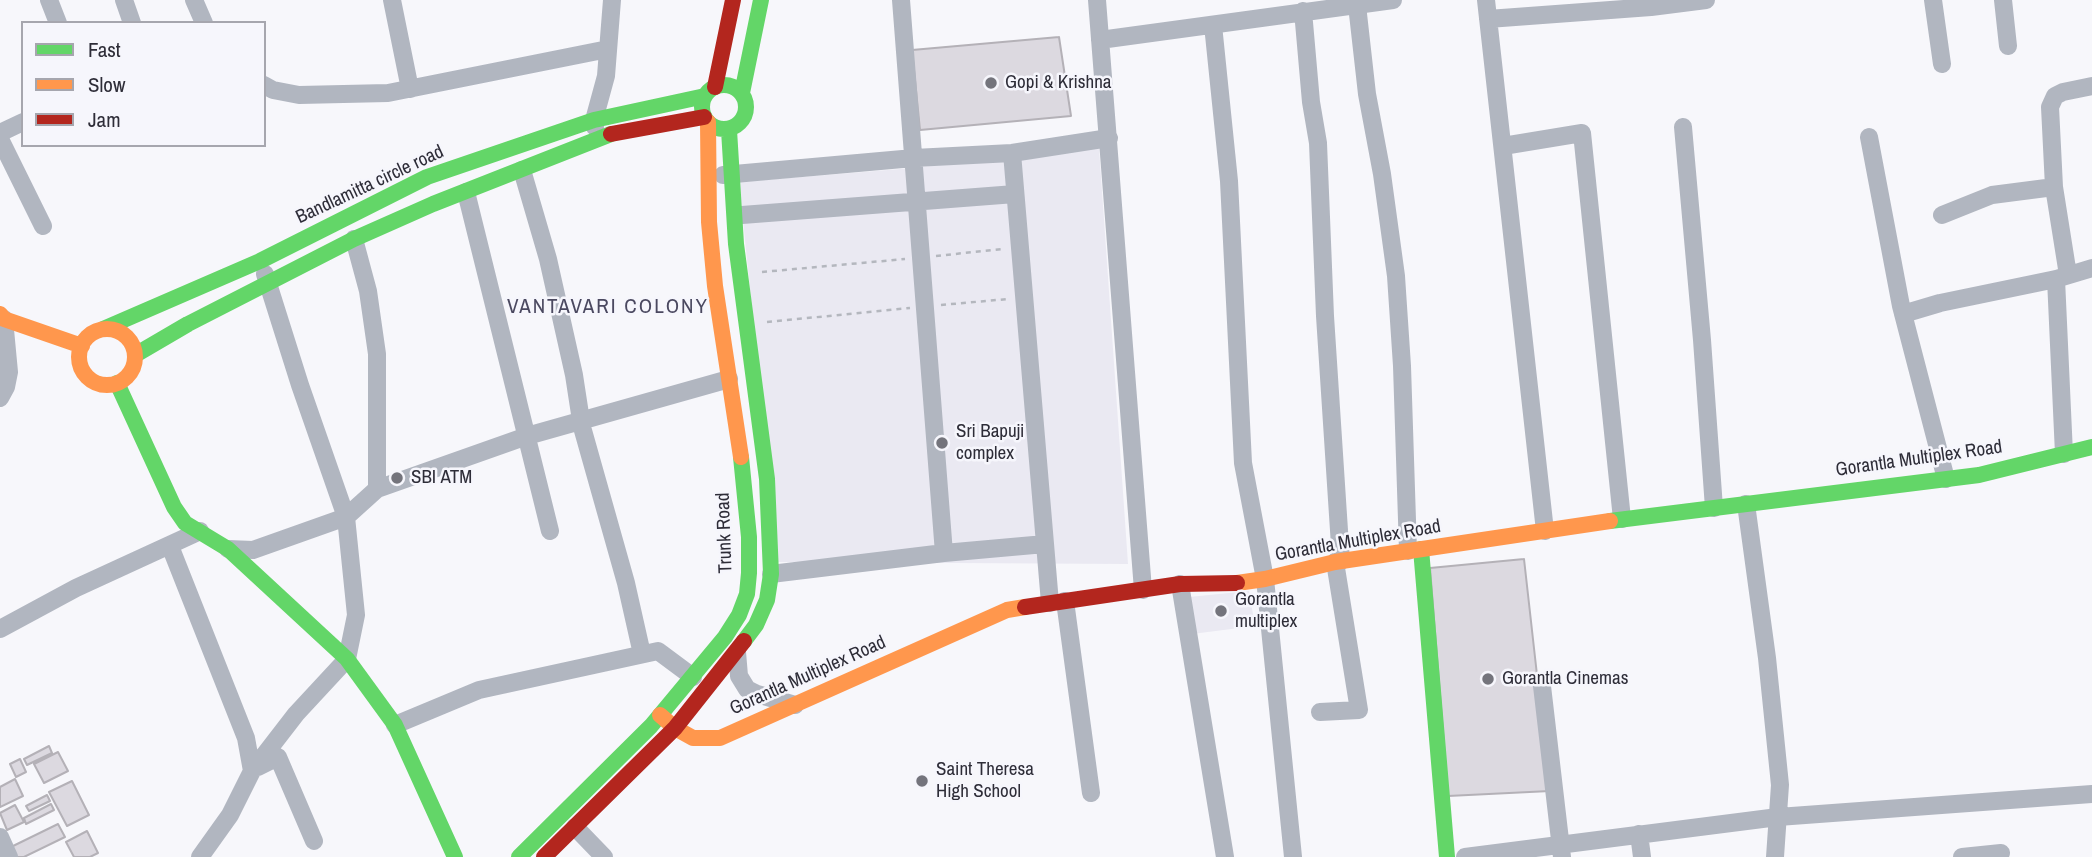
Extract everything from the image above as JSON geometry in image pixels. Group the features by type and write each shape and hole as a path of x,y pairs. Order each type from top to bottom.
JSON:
{"street":[{"path":"49,0 57,21"},
{"path":"124,0 131,21"},
{"path":"194,0 203,21"},
{"path":"392,0 410,89"},
{"path":"597,139 594,120 606,76 612,0"},
{"path":"710,92 724,85 734,87 741,93 747,103 746,115 739,124 729,130 718,129 706,120 703,103 710,92 733,0"},
{"path":"741,93 761,0"},
{"path":"901,0 944,553"},
{"path":"1097,0 1143,590"},
{"path":"1100,40 1393,0"},
{"path":"1486,0 1545,531"},
{"path":"1489,19 1706,0"},
{"path":"1933,0 1942,65"},
{"path":"2003,0 2008,46"},
{"path":"1357,5 1367,94 1382,174 1396,276 1415,550 1447,857"},
{"path":"1303,11 1311,102 1318,143 1338,562 1359,710 1320,712"},
{"path":"1213,25 1229,181 1242,463 1265,579 1293,857"},
{"path":"266,87 299,95 388,93 608,50"},
{"path":"2064,454 2062,277 2050,107 2052,101 2063,92 2092,86"},
{"name":"Bandlamitta circle road","path":"82,346 87,338 103,329 260,261 427,177 594,120 710,92"},
{"path":"135,355 188,324 354,239 466,192 624,130 706,120"},
{"name":"Trunk Road","path":"519,857 660,715 693,677 739,615 748,584 749,537 745,484 715,286 709,222 706,120"},
{"path":"0,133 21,123"},
{"path":"1683,127 1714,508"},
{"path":"544,857 675,728 737,652 756,625 767,600 771,574 765,466 736,244 729,130"},
{"path":"1503,146 1582,133 1622,519"},
{"path":"1869,136 1903,314 1946,480"},
{"path":"709,176 914,158 1012,153 1109,138"},
{"path":"0,139 43,226"},
{"path":"1012,153 1045,544 1058,602 1091,793"},
{"path":"522,170 548,258 574,375 581,420 626,583 642,654"},
{"path":"1942,215 1992,195 2054,187"},
{"path":"466,192 550,531"},
{"path":"742,215 1015,194"},
{"path":"354,239 368,291 377,354 377,489"},
{"path":"200,857 230,815 252,771 296,714 347,659 356,615 346,517 260,261"},
{"path":"1903,314 2092,268"},
{"path":"0,398 9,372 2,316 82,346 80,361 87,376 101,384 117,383 131,372 135,355 128,338 112,330 103,329"},
{"path":"228,549 253,550 346,517 377,489 527,436 729,379"},
{"path":"117,383 174,507 185,523 228,549 347,659 395,725 455,857"},
{"name":"Gorantla Multiplex Road","path":"660,715 693,738 712,739 796,705 1007,610 1180,584 1238,583 1338,562 1622,519 1946,480 1979,475 2092,447"},
{"path":"1746,504 1779,772 1774,857"},
{"path":"0,629 76,588 200,531"},
{"path":"771,574 1045,544"},
{"path":"170,545 246,738 252,771"},
{"path":"1180,584 1225,857"},
{"path":"395,725 479,690 658,651 693,677"},
{"path":"737,652 739,676 747,689 796,705"},
{"path":"1542,686 1561,850"},
{"path":"252,771 278,757 314,841"},
{"path":"1465,857 1561,850 1639,834 1778,817 2092,794"},
{"path":"575,827 604,857"},
{"path":"1639,834 1642,857"},
{"path":"0,837 9,857"},
{"path":"1962,857 2001,853"}],"path":[{"path":"762,272 1020,248"},
{"path":"929,306 1024,297"},
{"path":"767,322 916,308"}],"shaded area":[{"name":"Sri Bapuji complex","path":"1099,148 1128,564 778,562 739,182 900,169"},
{"name":"Gorantla multiplex","path":"1249,591 1255,626 1192,634 1189,597"}],"building":[{"name":"Gopi & Krishna","path":"1059,37 1071,116 920,130 912,50"},
{"name":"Gorantla Cinemas","path":"1524,559 1550,791 1448,796 1430,568"},
{"path":"49,746 52,753 27,765 24,759"},
{"path":"58,752 68,771 44,783 34,764"},
{"path":"20,759 26,772 16,777 10,764"},
{"path":"15,779 23,796 0,807 0,787"},
{"path":"72,781 89,815 67,826 49,792"},
{"path":"47,795 50,801 29,811 26,806"},
{"path":"51,804 54,810 26,824 24,818"},
{"path":"15,805 24,822 7,830 0,813"},
{"path":"58,824 65,837 24,857 15,857 11,847"},
{"path":"87,831 98,853 90,857 74,857 66,842"}],"traffic: fast":[{"path":"742,93 761,0"},
{"path":"724,85 740,91 746,107 740,123 724,129 708,123 702,107 708,91 724,85"},
{"path":"103,329 260,261 427,177 594,120 705,96"},
{"path":"729,130 736,244 767,479 771,574 767,600 756,625 744,641"},
{"path":"135,355 188,324 354,239 433,204 611,134"},
{"path":"117,383 174,507 185,523 228,549 347,659 395,725 455,857"},
{"path":"1610,521 1979,475 2092,447"},
{"path":"519,857 651,726 725,637 739,615 747,594 749,573 749,537 741,457"},
{"path":"1421,549 1447,857"}],"traffic: slow":[{"path":"708,122 709,222 715,286 741,457"},
{"path":"0,314 4,319 82,346"},
{"path":"107,329 122,334 130,342 135,357 130,372 122,380 107,385 92,380 84,372 79,357 84,342 92,334 107,329"},
{"path":"1237,583 1335,562 1610,521"},
{"path":"660,715 693,738 720,738 1007,610 1025,607"}],"traffic: jam":[{"path":"715,87 733,0"},
{"path":"611,134 704,117"},
{"path":"1025,607 1180,584 1237,583"},
{"path":"544,857 675,728 744,641"}],"place":[{"name":"Gopi & Krishna","path":"991,83"},
{"name":"Sri Bapuji complex","path":"942,443"},
{"name":"SBI ATM","path":"397,478"},
{"name":"Gorantla multiplex","path":"1221,611"},
{"name":"Gorantla Cinemas","path":"1488,679"},
{"name":"Saint Theresa High School","path":"922,781"}],"district":[{"name":"VANTAVARI COLONY","path":"608,307"}]}
